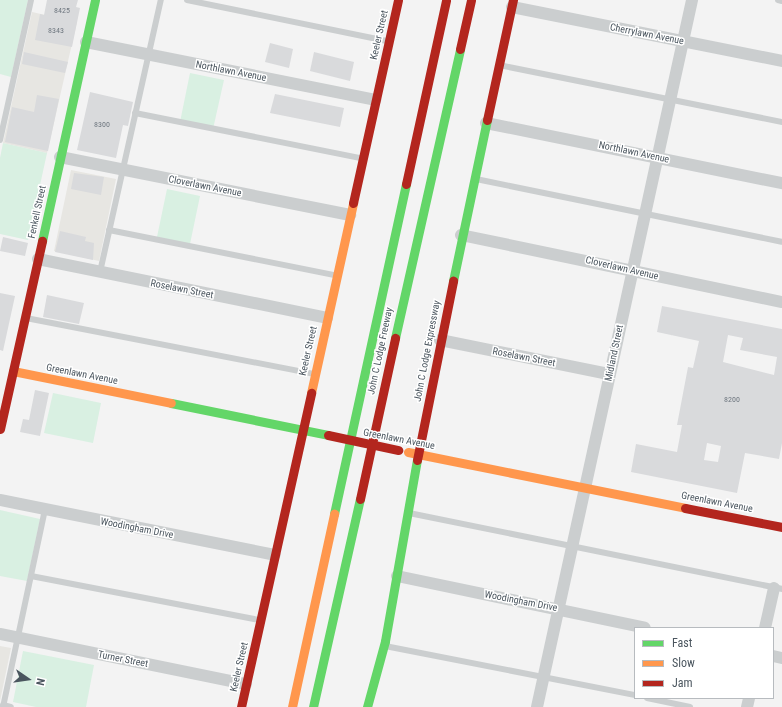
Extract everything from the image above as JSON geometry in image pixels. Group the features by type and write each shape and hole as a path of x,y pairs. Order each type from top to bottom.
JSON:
{"main road":[{"name":"Fenkell Street","path":"0,429 95,0"},
{"name":"Keeler Street","path":"241,707 398,0"},
{"name":"John C Lodge Freeway","path":"292,707 446,0"},
{"name":"John C Lodge Freeway","path":"313,707 471,0"},
{"name":"John C Lodge Expressway","path":"369,706 384,646 418,454 461,235 513,3"},
{"name":"Greenlawn Avenue","path":"13,371 398,450 782,526"}],"street":[{"name":"Midland Street","path":"537,707 584,487 692,0"},
{"name":"Cherrylawn Avenue","path":"513,3 683,41 782,61"},
{"name":"Northlawn Avenue","path":"86,42 376,100"},
{"name":"Northlawn Avenue","path":"486,122 657,156 782,183"},
{"name":"Cloverlawn Avenue","path":"60,157 350,215"},
{"name":"Cloverlawn Avenue","path":"461,235 782,302"},
{"name":"Roselawn Street","path":"38,259 327,318"},
{"name":"Roselawn Street","path":"440,340 609,374"},
{"name":"Woodingham Drive","path":"0,500 275,556"},
{"name":"Woodingham Drive","path":"397,576 558,608 641,627"},
{"path":"765,627 778,588"},
{"name":"Turner Street","path":"0,634 246,684"}],"lane":[{"path":"0,140 31,0"},
{"path":"100,272 161,0"},
{"path":"187,0 389,41"},
{"path":"778,0 782,1"},
{"path":"499,65 782,122"},
{"path":"135,113 362,159"},
{"path":"474,179 782,242"},
{"path":"109,230 337,275"},
{"path":"25,317 314,375"},
{"path":"11,707 3,706 45,510"},
{"path":"407,513 778,588"},
{"path":"31,576 260,621"},
{"path":"384,646 634,695"},
{"path":"652,699 690,707"}],"shaded area":[{"path":"32,12 77,22 47,153 3,143"},
{"path":"71,170 116,179 99,261 54,251"},
{"path":"0,646 11,648 0,701"}],"green space":[{"path":"0,0 28,0 11,77 0,74"},
{"path":"190,73 224,80 213,129 180,122"},
{"path":"3,143 47,153 28,240 0,234 0,158"},
{"path":"167,189 200,196 190,244 157,237"},
{"path":"53,393 101,403 93,443 44,433"},
{"path":"0,510 40,519 27,581 0,576"},
{"path":"23,651 94,665 86,707 36,707 13,702"}],"building":[{"path":"47,0 78,0 76,7 80,8 72,47 35,40 40,14 44,15"},
{"path":"270,43 293,49 289,68 265,62"},
{"path":"24,52 68,62 65,73 22,64"},
{"path":"314,52 354,62 350,81 310,71"},
{"path":"90,92 133,102 128,126 123,125 116,158 77,150"},
{"path":"275,94 344,108 340,127 270,113"},
{"path":"37,95 59,99 48,151 5,142 12,107 34,112"},
{"path":"74,173 104,177 101,195 71,189"},
{"path":"60,231 86,237 85,241 94,243 93,260 55,252"},
{"path":"3,237 28,243 25,256 0,251"},
{"path":"0,293 15,296 3,351 0,350"},
{"path":"47,295 84,303 79,324 43,317"},
{"path":"662,306 782,329 782,443 779,459 745,453 737,493 631,472 636,444 677,452 682,425 677,425 688,367 693,368 699,341 657,332","holes":["728,335 743,338 740,350 777,357 774,375 723,362","707,443 721,446 718,462 704,460"]},
{"path":"35,390 49,393 40,436 20,432 23,419 29,420"}],"traffic: fast":[{"path":"42,241 95,0"},
{"path":"395,338 460,49"},
{"path":"453,281 487,120"},
{"path":"334,514 406,184"},
{"path":"171,403 328,435"},
{"path":"367,707 385,641 417,460"},
{"path":"313,707 360,499"}],"traffic: slow":[{"path":"311,393 353,203"},
{"path":"13,371 171,403"},
{"path":"408,452 685,508"},
{"path":"292,707 334,514"}],"traffic: jam":[{"path":"353,203 398,0"},
{"path":"406,184 446,0"},
{"path":"460,49 471,0"},
{"path":"487,120 513,0"},
{"path":"0,429 42,241"},
{"path":"417,460 453,281"},
{"path":"360,499 395,338"},
{"path":"241,707 311,393"},
{"path":"328,435 398,450"},
{"path":"685,508 782,527"}]}
